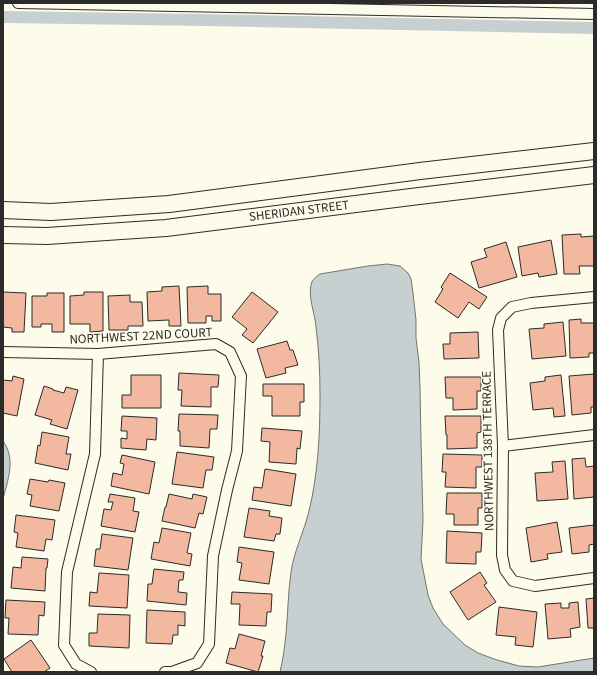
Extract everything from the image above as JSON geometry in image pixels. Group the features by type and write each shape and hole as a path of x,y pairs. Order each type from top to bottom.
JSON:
{"main road":[{"name":"SHERIDAN STREET","path":"3,210 51,212 169,204 420,171 594,152"},
{"name":"SHERIDAN STREET","path":"3,235 47,236 166,228 594,175"}],"street":[{"path":"18,3 176,4 594,14"},
{"name":"NORTHWEST 138TH TERRACE","path":"594,297 531,303 512,307 501,318 498,330 503,446 502,556 505,570 513,581 535,586 594,578"},
{"name":"NORTHWEST 22ND COURT","path":"3,352 98,354 216,344 230,352 240,376 237,451 213,556 209,644 197,663 172,672 165,672"},
{"path":"92,672 76,664 64,645 67,572 95,454 98,354"},
{"path":"503,446 594,435"}],"shaded area":[{"path":"387,264 400,266 408,273 411,279 413,293 420,389 423,520 421,559 428,595 433,608 443,624 465,645 478,653 519,666 538,667 594,658 594,672 280,672 285,643 291,572 294,557 309,511 315,483 318,454 320,370 318,344 310,290 314,278 320,274"},
{"path":"3,441 9,455 10,469 3,499"}],"building":[{"path":"581,234 581,237 594,236 594,266 579,266 580,274 564,274 562,235"},
{"path":"551,240 557,274 539,277 538,273 522,276 518,247"},
{"path":"506,242 517,277 479,288 471,262 487,257 484,249"},
{"path":"450,273 487,297 479,309 469,302 458,318 435,302 443,289 441,287"},
{"path":"179,286 181,326 169,326 169,320 148,321 147,292 162,291 162,287"},
{"path":"208,286 208,294 221,294 221,321 212,321 212,316 206,316 206,323 188,323 187,287"},
{"path":"3,292 26,293 24,332 12,332 12,328 3,327"},
{"path":"84,292 103,292 103,331 90,332 90,324 70,324 70,296 84,295"},
{"path":"252,292 278,312 253,343 242,335 247,329 232,317"},
{"path":"47,293 64,293 64,332 52,332 52,324 41,324 41,327 32,327 32,296 47,296"},
{"path":"130,295 130,302 142,302 143,326 128,326 128,330 109,330 108,296"},
{"path":"581,319 581,323 594,323 594,353 589,353 589,357 570,358 569,320"},
{"path":"563,322 566,356 532,359 529,329 544,328 544,324"},
{"path":"478,332 479,358 444,359 443,344 450,344 450,333"},
{"path":"287,341 290,350 293,350 298,365 285,368 286,373 266,378 257,349"},
{"path":"179,373 219,375 218,387 211,387 211,407 181,406 182,390 178,390"},
{"path":"594,374 594,407 591,407 591,413 572,415 569,376"},
{"path":"131,375 161,375 161,408 122,408 122,395 131,395"},
{"path":"561,375 565,416 554,417 553,408 533,410 530,383 545,381 545,377"},
{"path":"13,376 24,379 17,416 3,413 3,380 12,381"},
{"path":"445,377 481,377 481,391 477,391 477,409 453,410 453,398 446,398"},
{"path":"263,384 304,384 304,402 300,402 300,416 272,416 272,396 263,396"},
{"path":"44,386 64,393 66,387 78,390 67,429 50,424 52,420 35,415"},
{"path":"179,414 218,415 217,429 210,429 209,448 180,446 180,431 178,431"},
{"path":"122,416 157,418 156,440 147,439 146,450 121,448 121,438 127,439 127,431 121,431"},
{"path":"445,416 481,416 481,432 477,433 477,448 447,449"},
{"path":"262,428 302,431 300,449 297,448 296,464 269,462 270,442 261,441"},
{"path":"42,432 69,437 66,454 71,454 68,470 35,463"},
{"path":"177,452 214,457 212,470 206,470 203,488 172,484"},
{"path":"443,454 482,455 482,467 476,467 476,488 445,487 446,472 442,472"},
{"path":"122,455 155,462 149,494 111,486 113,473 122,475 124,464 120,463"},
{"path":"585,458 586,467 594,466 594,497 574,499 572,459"},
{"path":"565,461 568,499 537,501 535,473 553,472 552,462"},
{"path":"265,469 296,474 291,506 252,500 254,487 262,488"},
{"path":"30,479 65,483 59,511 30,506 32,495 27,494"},
{"path":"447,493 482,493 482,508 478,508 478,525 454,525 454,514 446,514"},
{"path":"110,494 135,498 133,511 139,512 135,532 101,526 104,509 111,510 113,502 108,502"},
{"path":"169,494 192,499 193,494 207,497 203,514 199,513 195,528 162,521"},
{"path":"249,508 270,511 269,516 282,518 280,534 276,534 274,541 244,537"},
{"path":"16,515 55,520 52,540 46,539 44,551 16,547 18,533 14,532"},
{"path":"557,522 562,552 547,554 548,559 531,562 526,528"},
{"path":"594,525 594,544 589,545 589,552 572,554 569,528"},
{"path":"162,528 191,533 187,553 192,554 190,566 151,559 154,542 159,543"},
{"path":"447,531 482,533 481,552 476,552 476,564 446,563"},
{"path":"102,534 133,538 128,570 94,566 96,549 100,549"},
{"path":"239,547 274,552 269,584 239,580 242,563 237,562"},
{"path":"22,557 48,559 45,591 11,588 13,567 21,568"},
{"path":"154,569 184,572 183,580 179,580 178,592 187,593 186,605 147,601 148,584 152,584"},
{"path":"480,572 487,583 484,585 496,602 468,620 450,592"},
{"path":"99,573 129,575 127,608 89,606 90,592 97,593"},
{"path":"232,592 272,594 271,612 267,612 266,626 239,625 240,604 231,604"},
{"path":"594,598 594,628 588,628 586,599"},
{"path":"6,600 45,602 44,616 39,615 38,635 8,634 9,618 5,618"},
{"path":"578,602 580,627 570,629 571,637 548,639 545,604 561,603 561,608 569,608 569,603"},
{"path":"499,607 537,612 533,647 515,645 516,637 496,635"},
{"path":"147,610 185,612 185,626 178,625 178,635 173,635 172,644 146,643"},
{"path":"98,614 130,615 129,648 89,646 89,633 97,633"},
{"path":"239,634 265,641 261,656 263,656 258,672 226,663 230,648 235,649"},
{"path":"31,640 50,668 44,672 12,672 4,659"}],"waterway":[{"path":"3,17 594,28"}]}
